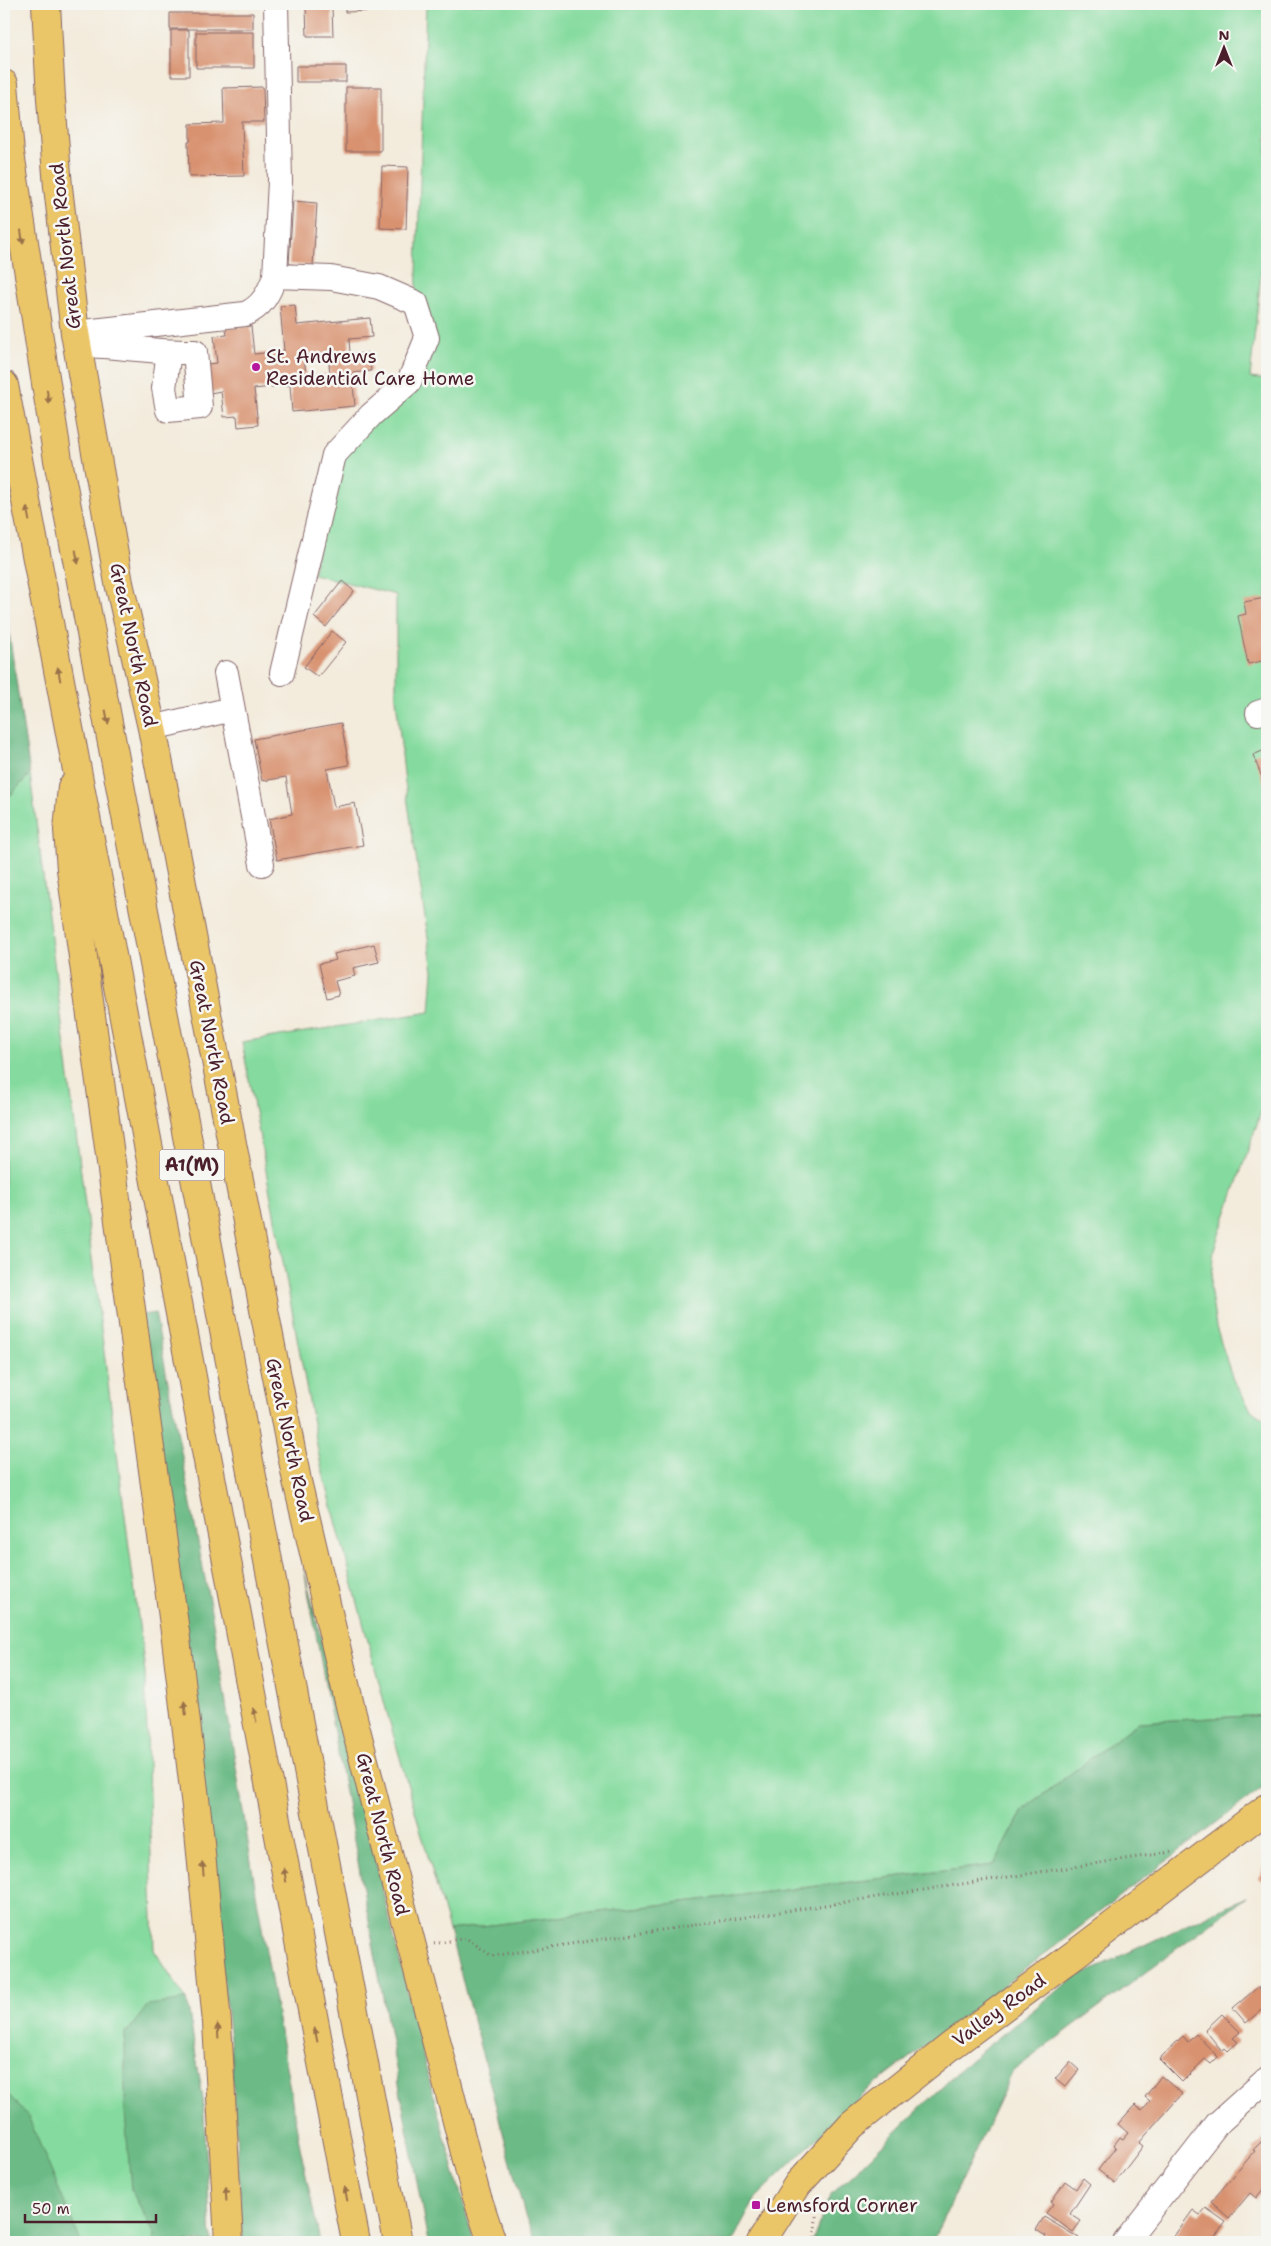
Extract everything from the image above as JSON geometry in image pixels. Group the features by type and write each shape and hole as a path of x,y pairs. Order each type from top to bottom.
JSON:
{"main road":[{"name":"Great North Road","path":"46,4 58,187 76,339 120,583 152,728 297,1481 352,1714 475,2191 492,2242"},
{"name":"A1(M)","path":"4,84 13,172 60,470 398,2242"},
{"name":"A1(M)","path":"4,385 356,2242"},
{"name":"A1(M)","path":"75,756 68,830 71,869 176,1639 199,1832 217,2023 229,2242"},
{"name":"Valley Road","path":"762,2242 798,2184 852,2125 950,2046 1267,1808"}],"street":[{"path":"76,339 245,314 256,310 271,288 275,276 280,181 276,4"},
{"path":"275,276 330,278 379,287 416,303 427,338 409,382 371,414 334,455 282,673"},
{"path":"76,339 169,352"},
{"path":"226,673 262,864"},
{"path":"152,728 232,709"},
{"path":"1125,2242 1217,2124 1267,2079"}],"path":[{"path":"413,1949 466,1938 492,1956 1178,1851 1204,1856"},
{"path":"814,2242 818,2194"}],"green space":[{"path":"426,4 1267,4 1267,216 1250,378 1267,380 1267,1095 1214,1249 1210,1287 1216,1327 1233,1380 1251,1410 1267,1422 1267,1715 1139,1722 1024,1809 994,1865 449,1930 386,1709 320,1461 242,1042 430,1012 433,971 405,783 396,698 396,595 313,574 334,455 371,415 427,338 416,303"},
{"path":"4,599 30,774 4,802"},
{"path":"30,774 145,1672 154,1950 187,2001 203,2100 211,2242 4,2242 4,802"},
{"path":"155,1313 212,1616 256,1893 300,2147 320,2242 243,2242 230,2039 142,1315"},
{"path":"304,1569 428,2076 474,2242 428,2242"},
{"path":"1267,1715 1267,1784 863,2093 756,2198 732,2242 537,2242 526,2219 449,1930 994,1865 1024,1809 1139,1722"},
{"path":"1246,1897 1013,2071 932,2242 812,2242 831,2195 969,2061 1072,1979"},
{"path":"187,2000 203,2100 211,2242 153,2242 155,2234 131,2190 125,2112 125,2035 148,2005"},
{"path":"4,2090 28,2116 81,2242 4,2242"}],"building":[{"path":"345,4 376,4 376,11 345,12"},
{"path":"332,7 333,36 307,36 306,8"},
{"path":"170,13 253,13 253,29 170,29"},
{"path":"171,30 189,30 189,76 171,76"},
{"path":"196,32 254,32 254,68 196,68"},
{"path":"296,66 346,66 346,82 296,82"},
{"path":"263,87 264,122 242,122 244,176 189,177 188,142 190,142 190,124 224,123 223,88"},
{"path":"346,87 381,87 381,151 346,151"},
{"path":"382,166 408,167 406,229 380,228"},
{"path":"293,201 317,203 313,266 289,264"},
{"name":"St. Andrews Residential Care Home","path":"295,305 297,325 370,318 372,337 349,339 350,354 369,353 371,371 352,373 355,406 292,412 290,385 254,389 258,425 238,427 237,416 224,417 221,391 210,393 207,364 217,363 214,336 227,335 226,328 251,326 254,354 284,351 280,306","holes":["328,353 330,374 306,376 304,355"]},
{"path":"342,581 354,591 326,627 314,617"},
{"path":"1265,598 1267,608 1267,660 1248,664 1238,616 1246,614 1244,602"},
{"path":"332,631 346,642 318,677 304,667"},
{"path":"341,723 349,765 327,769 334,807 355,803 363,845 277,860 269,819 292,814 286,777 262,781 254,739"},
{"path":"1267,749 1267,790 1253,755"},
{"path":"374,944 379,962 353,968 355,976 335,981 339,995 327,998 319,964 336,960 334,954"},
{"path":"1267,1863 1267,1885 1258,1878"},
{"path":"1258,1987 1267,1998 1267,2005 1246,2023 1233,2008"},
{"path":"1222,2014 1240,2032 1233,2038 1238,2042 1228,2051 1225,2048 1222,2051 1205,2030"},
{"path":"1196,2034 1218,2057 1211,2064 1205,2059 1182,2082 1159,2059 1183,2036 1188,2042"},
{"path":"1070,2062 1079,2070 1065,2087 1055,2079"},
{"path":"1161,2076 1182,2094 1139,2143 1143,2146 1115,2183 1098,2170 1116,2147 1114,2145 1120,2137 1123,2139 1128,2133 1118,2124 1135,2105 1142,2110 1150,2101 1145,2097"},
{"path":"1266,2137 1267,2191 1264,2188 1256,2198 1250,2193 1229,2218 1211,2202 1255,2151 1253,2150"},
{"path":"1083,2178 1090,2184 1070,2214 1081,2221 1073,2232 1046,2213 1065,2181 1076,2189"},
{"path":"1206,2208 1226,2222 1211,2242 1174,2242 1171,2240 1193,2210 1200,2215"},
{"path":"1044,2217 1079,2238 1077,2242 1043,2242 1046,2236 1036,2230"}],"place":[{"name":"St. Andrews Residential Care Home","path":"256,367"},
{"name":"Lemsford Corner","path":"756,2205"}]}
